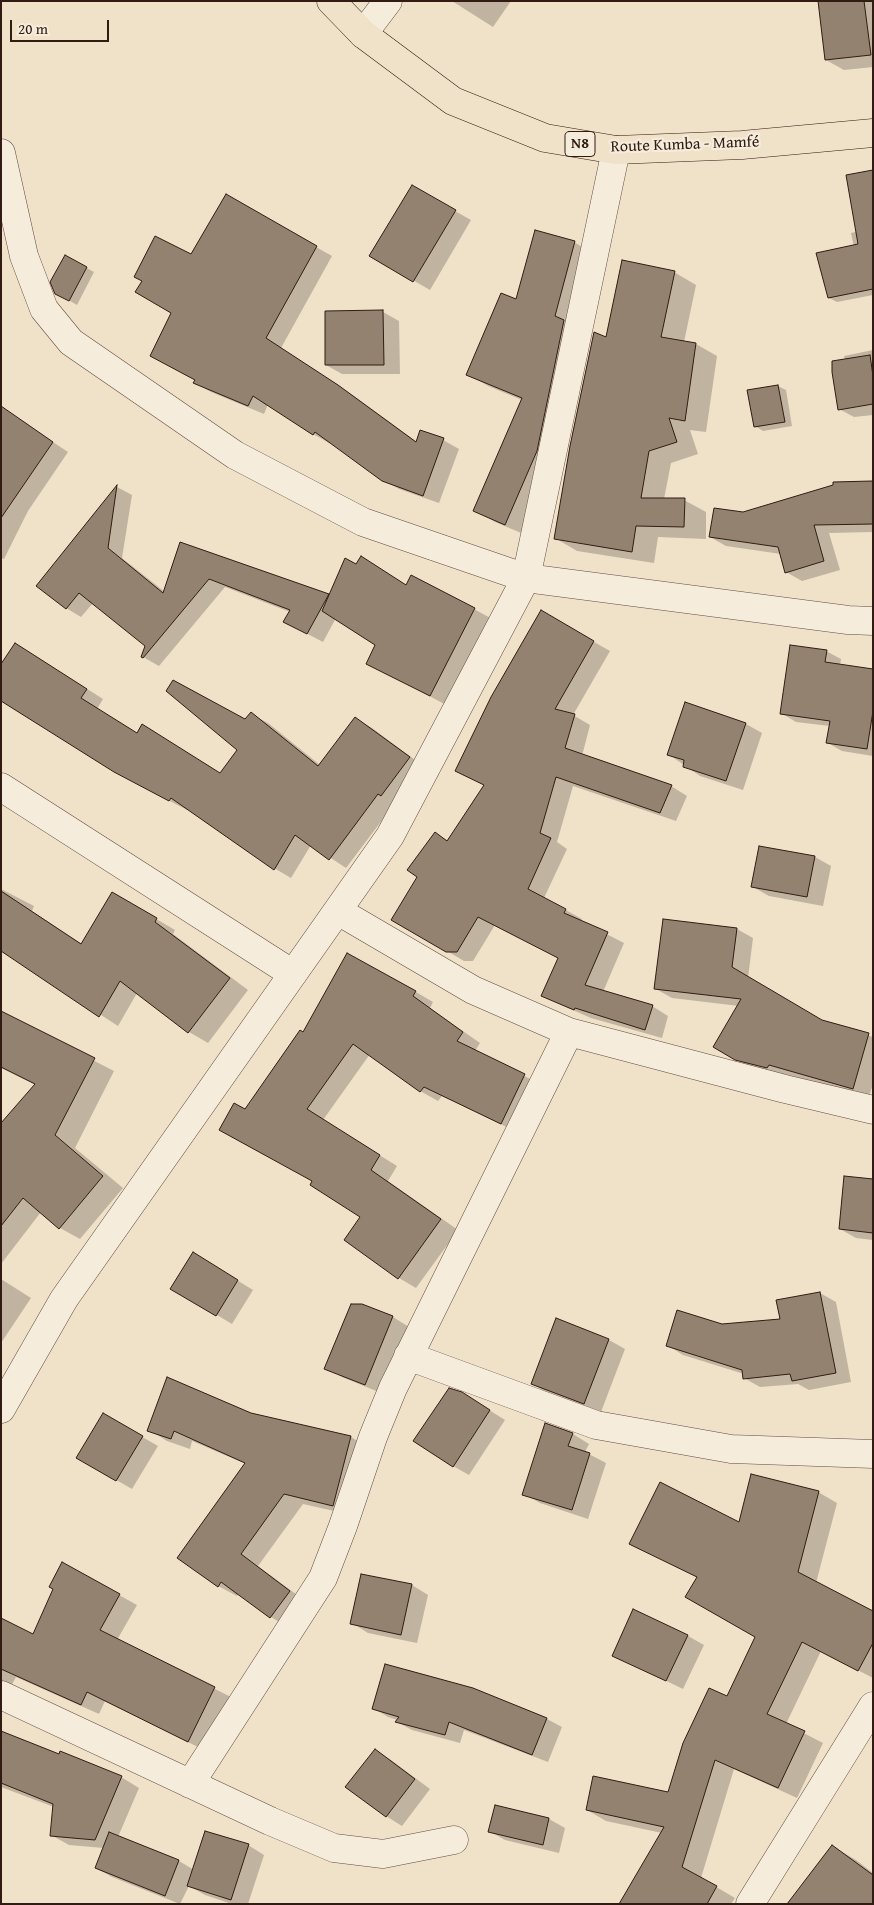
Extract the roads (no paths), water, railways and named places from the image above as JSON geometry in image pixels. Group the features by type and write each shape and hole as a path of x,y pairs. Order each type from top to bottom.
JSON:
{"highway":[{"name":"Route Kumba - Mamfé","path":"330,1 363,34 453,101 544,138 616,150 742,145 873,133"}],"street":[{"path":"363,34 388,1"},
{"path":"1,1410 64,1299 390,836 526,578 616,150"},
{"path":"1,153 24,256 44,309 71,342 235,455 355,518 526,578 848,620 873,621"},
{"path":"1,787 293,974"},
{"path":"338,911 473,990 569,1032 776,1087 873,1110"},
{"path":"190,1784 323,1578 373,1437 408,1356 569,1032"},
{"path":"408,1356 596,1425 731,1449 873,1454"},
{"path":"1,1695 270,1821 334,1848 383,1854 454,1840"},
{"path":"750,1904 873,1706"}]}
